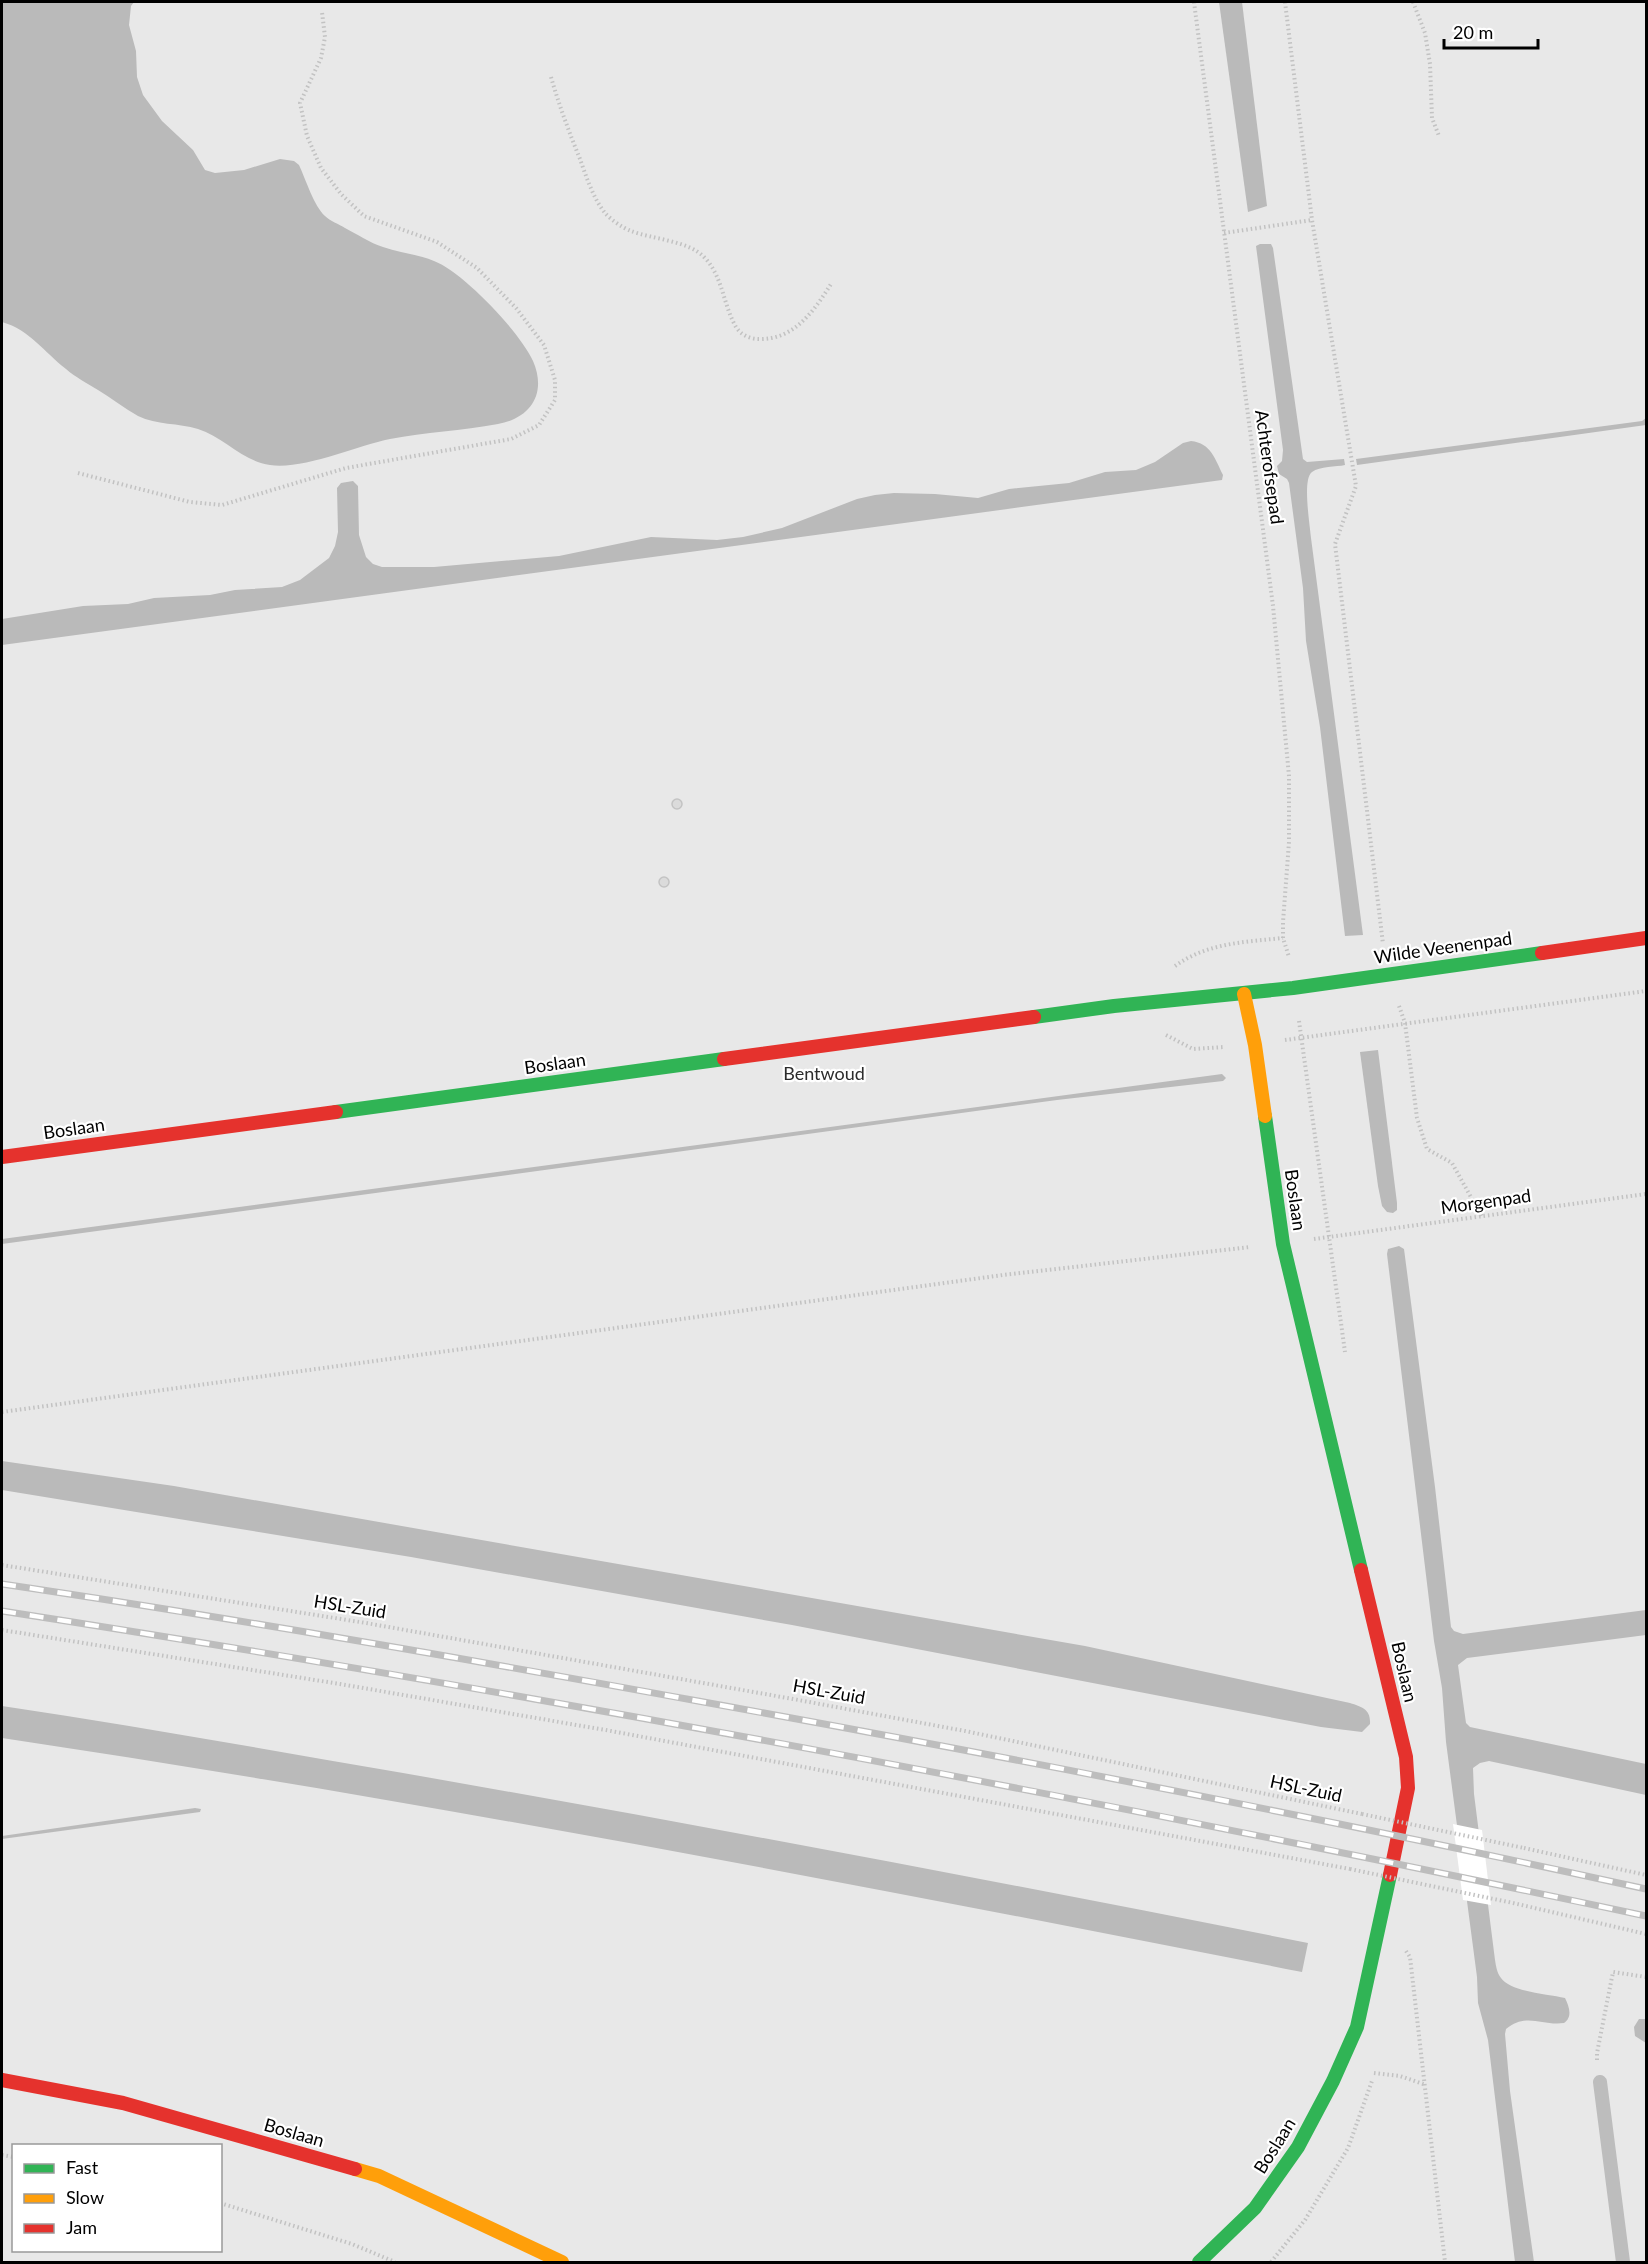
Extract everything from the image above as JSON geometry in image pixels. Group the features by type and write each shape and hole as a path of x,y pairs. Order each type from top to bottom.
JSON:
{"street":[{"name":"Wilde Veenenpad","path":"1244,994 1647,938"},
{"name":"Boslaan","path":"2,1157 1114,1006 1244,994 1255,1045 1283,1244 1406,1756 1408,1788 1357,2027 1333,2081 1299,2147 1255,2208 1199,2262"},
{"name":"Boslaan","path":"2,2080 123,2103 379,2176 562,2262"}],"lane":[{"path":"1600,2082 1623,2262"}],"path":[{"name":"Achterofsepad","path":"1194,2 1274,606 1289,776 1289,842 1283,938"},
{"path":"1285,2 1312,220 1356,486 1335,544 1387,975 1405,1023 1417,1118 1427,1149 1452,1163 1482,1217"},
{"path":"1413,2 1425,33 1430,64 1432,118 1439,136"},
{"path":"78,473 190,502 222,506 346,468 511,439 539,424 555,400 555,380 544,345 516,308 477,268 437,242 364,216 341,195 321,168 307,136 300,103 321,58 325,37 322,12"},
{"path":"551,77 562,115 589,183 605,212 625,229 648,237 679,243 703,255 714,269 736,329 749,339 771,339 790,332 815,308 831,284"},
{"path":"1224,233 1312,220"},
{"path":"1163,1033 1193,1049 1255,1045 1647,991"},
{"name":"Boslaan","path":"1302,1038 1329,1236"},
{"name":"Morgenpad","path":"2,1412 991,1276 1283,1244 1647,1194"},
{"name":"HSL-Zuid","path":"2,1565 366,1623 965,1731 1647,1875"},
{"path":"2,1630 317,1680 587,1727 1350,1869 1647,1934"},
{"path":"1403,1945 1410,1957 1445,2262"},
{"path":"1600,2082 1597,2053 1613,1972 1647,1977"},
{"path":"1374,2073 1400,2076 1426,2085"},
{"path":"222,2204 352,2244 395,2262"}],"green space":[{"name":"Bentwoud","path":"2,2 1646,2 1646,2262 2,2262"}],"shaded area":[{"path":"2,2 134,2 131,6 129,25 136,51 137,77 143,95 162,121 193,150 205,170 215,173 244,170 280,159 294,161 299,165 317,206 327,218 378,245 434,261 460,277 504,320 533,361 537,373 537,393 527,410 510,421 498,424 390,439 314,461 283,466 270,465 251,459 216,437 198,429 138,416 73,375 21,330 2,322"},
{"path":"1219,2 1242,2 1267,206 1248,212"},
{"path":"1271,244 1273,248 1303,459 1307,462 1344,459 1345,465 1312,472 1307,483 1307,503 1363,935 1345,936 1320,727 1306,641 1303,588 1289,483 1279,474 1277,466 1282,461 1283,450 1256,246"},
{"path":"1646,418 1646,425 1357,465 1356,459 1642,421"},
{"path":"1198,442 1212,453 1223,475 1222,480 2,645 2,619 83,606 128,604 154,598 210,595 235,590 282,587 300,580 329,558 335,546 338,532 337,488 341,483 353,481 358,486 359,535 366,557 373,564 382,567 434,567 559,556 651,537 717,540 743,537 782,528 857,499 875,495 935,494 978,498 1009,489 1069,483 1105,472 1136,470 1155,462 1183,443"},
{"path":"1378,1050 1397,1203 1397,1210 1393,1213 1387,1212 1382,1206 1360,1052"},
{"path":"1222,1074 1226,1078 1223,1081 1057,1100 2,1244 2,1239"},
{"path":"1399,1246 1404,1249 1451,1627 1454,1631 1463,1634 1646,1610 1646,1635 1467,1658 1458,1665 1466,1723 1470,1727 1646,1764 1646,1795 1489,1761 1473,1768 1474,1794 1498,1972 1506,1983 1513,1986 1530,1992 1565,1998 1569,2011 1569,2018 1564,2023 1521,2021 1506,2029 1505,2034 1510,2091 1534,2262 1515,2262 1488,2040 1478,2003 1477,1977 1446,1742 1442,1688 1434,1641 1387,1254 1388,1249"},
{"path":"2,1461 174,1486 1085,1646 1350,1703 1362,1707 1367,1712 1370,1724 1362,1732 1321,1727 792,1625 411,1557 2,1490"},
{"path":"2,1706 202,1738 629,1813 1308,1943 1302,1972 491,1818 2,1738"},
{"path":"201,1809 200,1812 2,1839 2,1836"},
{"path":"1639,2019 1646,2019 1646,2043 1635,2036 1634,2027"}],"pier":[{"path":"1453,1824 1482,1830 1491,1905 1463,1900"}],"building":[{"path":"677,799 681,800 681,808 677,809 673,808 672,804 673,800"},
{"path":"664,877 668,878 668,886 664,887 660,886 659,882 660,878"}],"railway":[{"path":"2,1584 350,1640 817,1723 1292,1814 1646,1889"},
{"path":"2,1611 415,1678 826,1752 1237,1831 1646,1916"}],"traffic: fast":[{"path":"1034,1017 1114,1006 1293,988 1542,953"},
{"path":"336,1112 724,1059"},
{"path":"1265,1116 1283,1244 1361,1570"},
{"path":"1199,2262 1255,2208 1298,2147 1333,2081 1357,2027 1390,1875"}],"traffic: slow":[{"path":"1244,994 1255,1045 1265,1116"},
{"path":"355,2169 379,2176 562,2262"}],"traffic: jam":[{"path":"1542,953 1646,938"},
{"path":"724,1059 1034,1017"},
{"path":"2,1157 336,1112"},
{"path":"1361,1570 1406,1757 1408,1788 1390,1875"},
{"path":"2,2080 123,2103 355,2169"}]}
